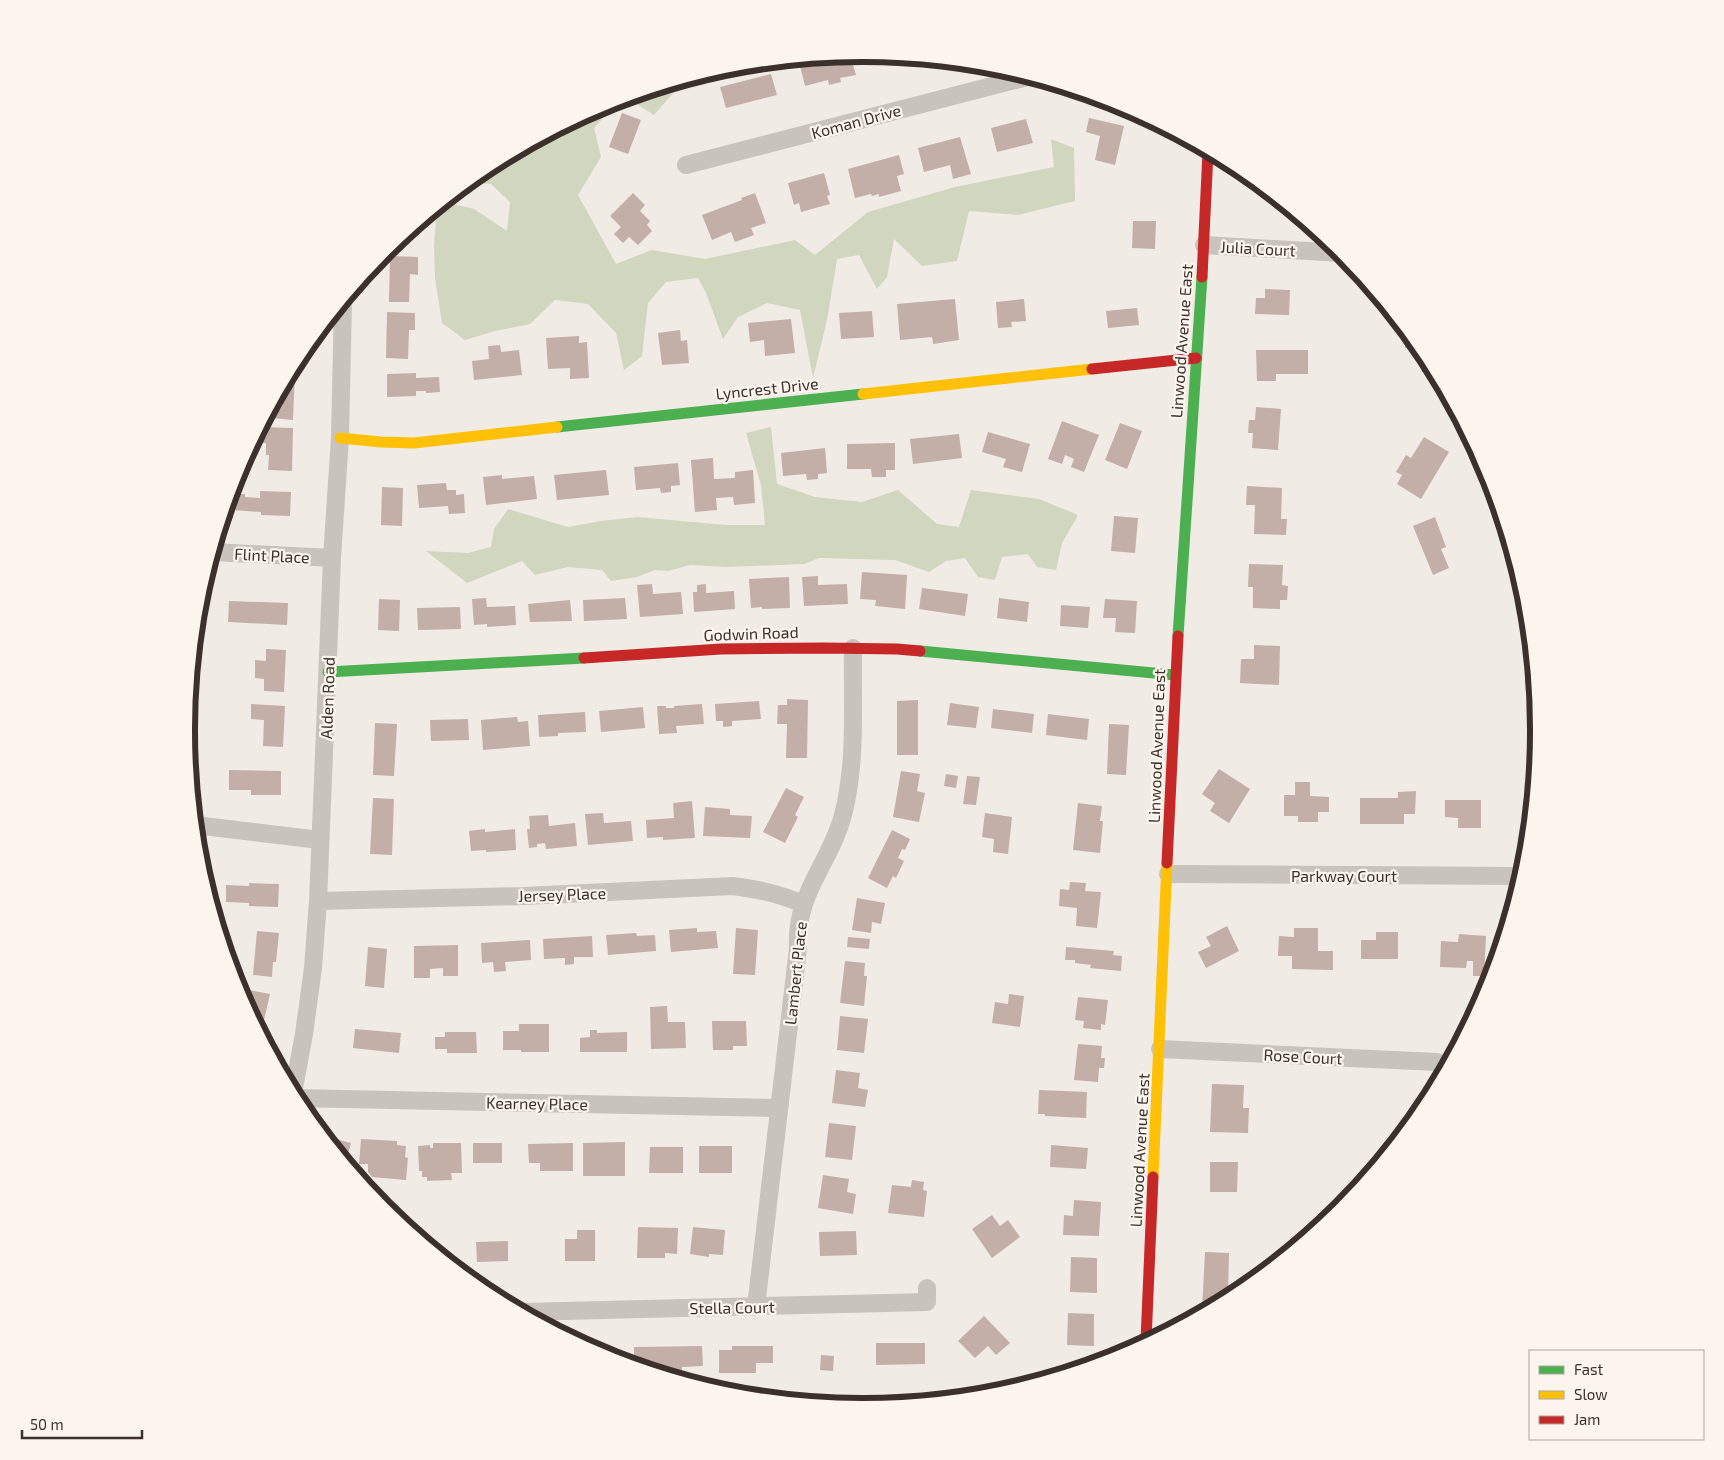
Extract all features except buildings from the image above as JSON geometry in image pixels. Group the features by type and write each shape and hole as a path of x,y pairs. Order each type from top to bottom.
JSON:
{"street":[{"name":"Koman Drive","path":"686,165 1014,80"},
{"name":"Linwood Avenue East","path":"1146,1334 1168,874 1175,675 1204,245 1208,159"},
{"name":"Julia Court","path":"1204,245 1328,252"},
{"name":"Alden Road","path":"295,1082 313,968 318,901 332,558 340,438 343,311"},
{"name":"Lyncrest Drive","path":"340,438 414,443 1196,358"},
{"name":"Flint Place","path":"218,552 332,558"},
{"name":"Godwin Road","path":"328,672 532,662 721,649 853,648 897,649 1175,675"},
{"name":"Lambert Place","path":"756,1307 798,948 799,922 808,891 833,844 849,790 852,762 853,648"},
{"path":"201,826 320,840"},
{"name":"Parkway Court","path":"1168,874 1513,876"},
{"name":"Jersey Place","path":"318,901 524,896 733,886 758,889 785,896 803,904"},
{"name":"Rose Court","path":"1160,1049 1436,1062 1440,1065"},
{"name":"Kearney Place","path":"305,1098 779,1108"},
{"name":"Stella Court","path":"535,1312 927,1302 926,1288"}],"green space":[{"path":"675,89 676,90 654,115 634,103"},
{"path":"608,113 594,128 601,157 578,195 616,264 652,250 705,259 795,240 815,255 868,212 955,187 1054,167 1051,139 1074,148 1075,201 1018,215 969,211 957,261 922,266 894,239 887,277 877,289 859,255 837,259 827,320 813,378 800,310 767,303 738,317 723,339 706,293 698,278 666,282 648,303 642,356 624,370 616,333 588,304 555,300 530,324 495,331 465,340 442,323 435,278 434,245 436,216 452,204 474,209 507,231 510,202 491,184 479,183 528,152 567,131"},
{"path":"771,427 777,484 815,497 862,502 898,490 937,524 959,527 971,490 1039,499 1078,515 1062,543 1056,570 1037,567 1028,554 1002,557 995,580 978,577 965,558 946,561 929,572 895,560 819,558 804,564 727,567 690,565 668,571 655,570 637,577 611,581 602,570 568,567 535,575 522,561 467,583 426,551 468,553 491,547 494,529 508,509 568,527 637,517 726,525 765,525 761,485 746,433"}],"traffic: fast":[{"path":"1178,636 1202,277"},
{"path":"557,427 863,394"},
{"path":"920,651 1175,675"},
{"path":"328,672 584,658"}],"traffic: slow":[{"path":"863,394 1092,369"},
{"path":"340,438 414,443 557,427"},
{"path":"1153,1177 1167,863"}],"traffic: jam":[{"path":"1202,277 1208,159"},
{"path":"1092,369 1196,358"},
{"path":"1167,863 1178,636"},
{"path":"584,658 721,649 824,648 920,651"},
{"path":"1146,1334 1153,1177"}]}
